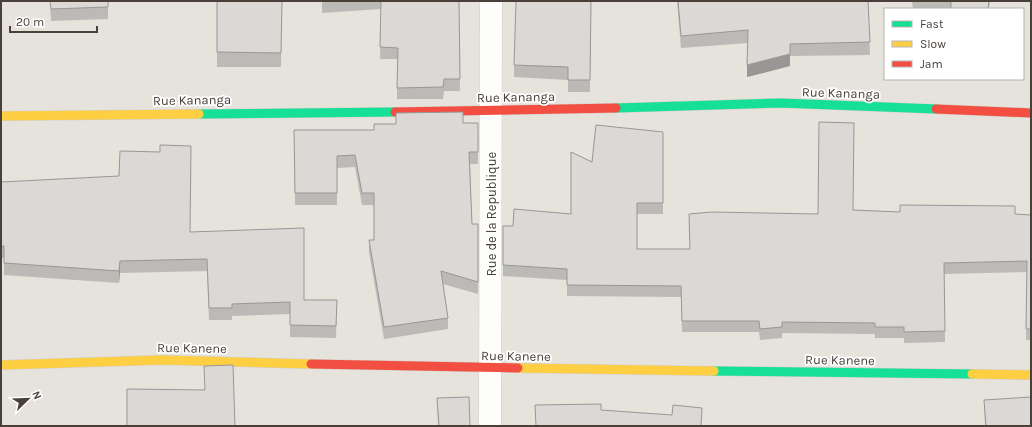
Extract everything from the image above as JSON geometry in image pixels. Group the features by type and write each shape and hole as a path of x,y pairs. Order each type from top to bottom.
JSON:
{"street":[{"name":"Rue de la Republique","path":"490,426 491,1"},
{"name":"Rue Kananga","path":"1,116 491,111 782,103 1031,113"},
{"name":"Rue Kanene","path":"1,365 161,360 491,368 1031,375"}],"shaded area":[{"path":"1,1 1031,1 1031,426 1,426"}],"building":[{"path":"50,1 108,1 108,7 51,9"},
{"path":"217,1 282,1 281,53 217,52"},
{"path":"381,1 459,1 460,79 444,79 443,87 397,88 398,48 380,47"},
{"path":"516,1 591,1 590,80 568,80 568,67 514,65"},
{"path":"678,1 868,1 870,42 790,44 790,54 747,65 748,30 681,36"},
{"path":"951,1 989,1 988,8 951,8"},
{"path":"463,112 463,123 478,123 478,152 469,152 472,224 478,224 478,282 441,271 448,318 384,327 369,240 374,240 374,193 362,193 355,155 337,156 337,193 295,193 294,130 374,130 374,124 396,124 396,113"},
{"path":"819,122 854,123 853,210 900,212 900,205 1015,206 1015,214 1031,215 1031,329 1026,329 1027,261 944,263 945,331 904,332 904,327 875,327 875,323 782,322 782,327 760,329 759,321 682,321 681,286 567,285 567,269 503,265 503,226 513,226 514,209 571,214 571,152 592,162 596,125 663,132 663,203 637,203 637,249 690,249 689,214 712,212 818,214"},
{"path":"160,145 191,146 190,232 304,228 304,300 337,300 336,326 290,325 290,302 232,304 232,308 209,308 207,259 120,261 119,271 4,263 4,246 1,246 1,182 119,176 120,151 160,152"},
{"path":"233,365 235,426 127,426 127,389 205,390 204,366"},
{"path":"469,397 470,426 439,426 437,398"},
{"path":"1031,397 1031,426 986,426 984,400"},
{"path":"601,404 601,410 672,415 673,405 702,408 701,426 536,426 535,405"}],"traffic: fast":[{"path":"616,108 781,103 936,109"},
{"path":"199,114 395,112"},
{"path":"714,371 972,374"}],"traffic: slow":[{"path":"1,116 199,114"},
{"path":"1,365 161,360 311,364"},
{"path":"518,368 714,371"},
{"path":"972,374 1031,375"}],"traffic: jam":[{"path":"395,112 616,108"},
{"path":"936,109 1031,113"},
{"path":"311,364 518,368"}]}
